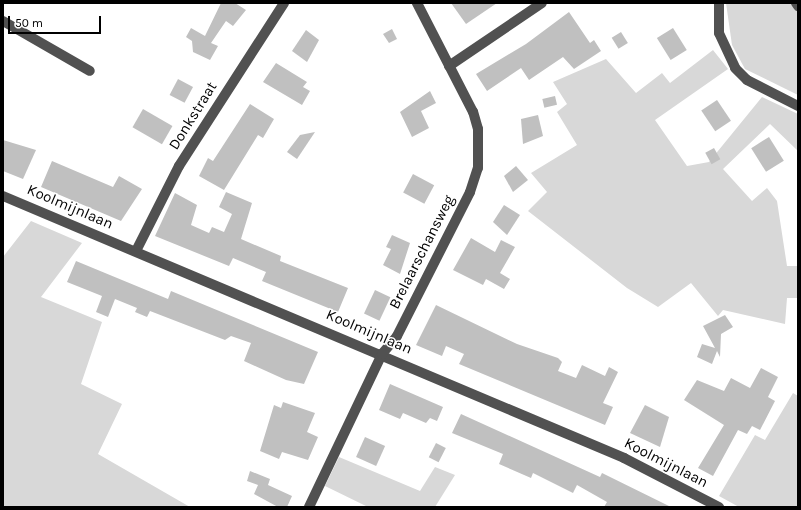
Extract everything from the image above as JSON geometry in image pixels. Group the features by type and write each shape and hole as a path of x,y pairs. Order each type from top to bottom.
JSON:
{"street":[{"name":"Donkstraat","path":"136,251 179,166 284,3"},
{"name":"Brelaarschansweg","path":"309,507 382,354 397,336 470,192 478,168 478,129 449,66 417,3"},
{"path":"449,66 542,3"},
{"path":"719,3 719,33 735,68 747,80 798,106"},
{"path":"3,20 90,71"},
{"name":"Koolmijnlaan","path":"3,196 382,354 624,458 719,507"}],"shaded area":[{"path":"726,3 798,3 798,95 745,69 732,45"},
{"path":"713,50 728,69 655,120 687,166 709,162 762,97 798,114 798,151 770,124 723,169 752,201 767,188 777,201 787,266 798,266 798,298 787,298 785,324 723,310 718,316 691,283 658,307 627,288 528,211 547,192 531,173 577,145 557,112 567,104 553,82 606,59 636,93 662,73 670,83"},
{"path":"31,221 82,243 41,297 102,322 81,384 122,404 98,454 190,507 3,507 3,257"},
{"path":"793,393 798,396 798,507 739,507 719,496 755,435 765,440"},
{"path":"339,457 420,491 435,467 455,475 435,507 368,507 325,486"}],"building":[{"path":"221,3 235,3 246,10 233,26 226,21 211,43 218,46 210,60 193,52 192,41 186,37 191,28 205,36"},
{"path":"451,3 497,3 466,24"},
{"path":"569,12 590,43 594,40 601,51 574,69 563,57 529,80 521,68 487,91 476,74 526,44"},
{"path":"673,28 687,50 671,60 657,38"},
{"path":"392,29 397,39 389,43 383,34"},
{"path":"306,30 319,40 307,62 292,51"},
{"path":"621,32 628,43 619,49 612,38"},
{"path":"276,63 307,82 303,87 310,91 302,105 263,82"},
{"path":"178,79 193,87 185,103 170,95"},
{"path":"430,91 436,103 421,111 429,128 412,137 400,112"},
{"path":"555,96 557,105 544,108 542,99"},
{"path":"717,100 731,121 715,131 701,111"},
{"path":"250,104 274,119 263,138 258,135 224,190 199,176 208,158 213,161"},
{"path":"143,109 172,126 162,144 132,127"},
{"path":"538,115 543,136 523,144 521,119"},
{"path":"315,132 297,159 287,152 300,135"},
{"path":"769,137 784,161 766,172 751,148"},
{"path":"3,140 36,150 23,179 3,171"},
{"path":"714,148 720,159 712,164 705,153"},
{"path":"52,161 113,187 119,176 142,189 121,221 41,187"},
{"path":"516,166 528,180 513,192 504,176"},
{"path":"413,174 434,185 424,204 403,193"},
{"path":"226,192 252,203 241,239 281,256 280,261 348,288 338,312 262,281 266,272 233,258 229,266 155,236 175,193 197,205 191,225 209,233 212,227 224,232 232,214 219,207"},
{"path":"504,205 520,215 507,235 493,222"},
{"path":"392,235 410,243 400,274 383,265 391,249 386,247"},
{"path":"471,238 495,252 501,240 515,247 500,273 510,279 504,289 486,279 483,285 453,270"},
{"path":"76,261 168,299 171,291 318,352 304,384 286,380 244,361 251,343 231,336 225,340 150,311 147,317 135,312 137,308 115,299 108,317 96,312 102,296 67,282"},
{"path":"375,290 390,297 379,321 364,314"},
{"path":"436,305 517,344 558,358 562,362 558,371 576,378 582,365 605,376 609,367 618,372 603,403 613,407 605,425 459,364 464,354 446,346 442,356 416,345"},
{"path":"725,315 733,327 721,334 720,357 717,351 712,364 697,357 702,344 715,348 703,326"},
{"path":"761,368 778,377 768,397 775,401 760,430 752,426 747,434 738,430 713,476 698,468 724,425 684,400 697,380 724,391 731,378 750,388"},
{"path":"390,384 443,407 437,421 430,418 426,423 403,413 400,419 379,410"},
{"path":"283,402 315,413 307,432 318,437 308,460 282,452 279,459 260,451 274,405 281,408"},
{"path":"645,405 669,417 660,447 630,433"},
{"path":"461,414 600,477 602,473 671,507 604,507 607,502 577,485 573,493 533,473 531,478 499,464 503,454 452,433"},
{"path":"365,437 385,446 376,466 356,457"},
{"path":"436,443 446,448 439,462 429,457"},
{"path":"250,471 270,479 268,485 292,496 287,507 278,507 254,494 258,485 247,481"}]}
